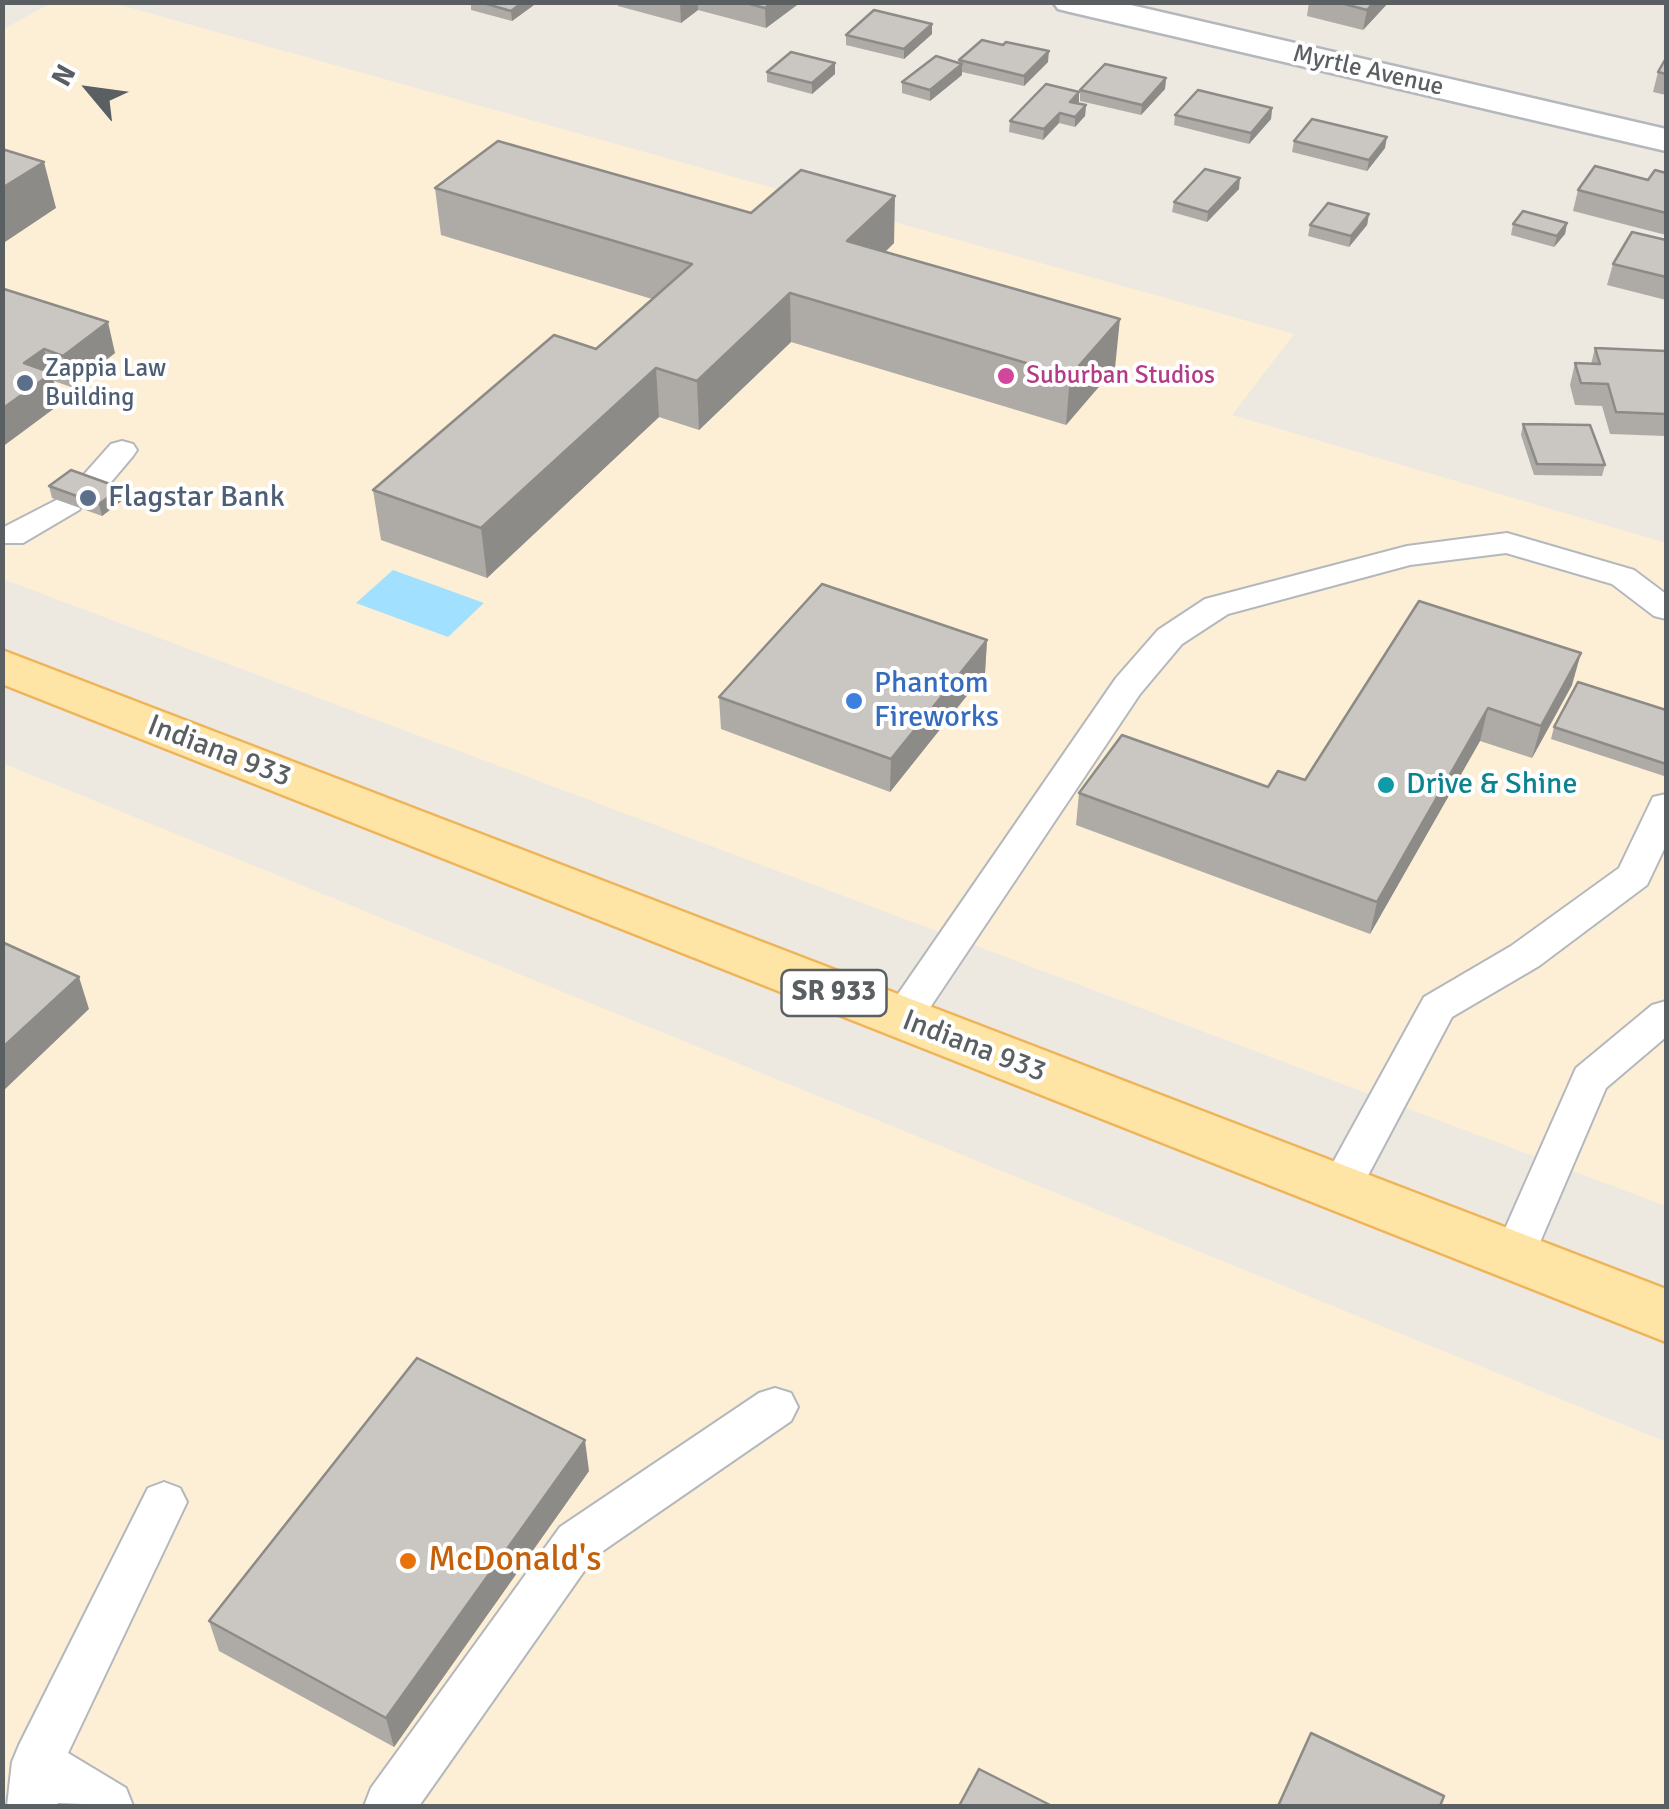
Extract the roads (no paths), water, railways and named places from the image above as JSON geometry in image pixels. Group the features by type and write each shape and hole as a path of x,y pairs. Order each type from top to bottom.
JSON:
{"main road":[{"name":"Indiana 933","path":"2,666 1666,1316"}],"street":[{"name":"Myrtle Avenue","path":"1070,2 1170,13 1666,140"}],"lane":[{"path":"12,536 79,495 122,450"},
{"path":"901,1020 1128,686 1170,637 1217,606 1330,580 1407,556 1507,543 1623,578 1666,609"},
{"path":"1340,1188 1438,1007 1525,956 1634,876 1666,806"},
{"path":"1514,1256 1590,1079 1666,1015"},
{"path":"388,1806 577,1542 774,1407"},
{"path":"108,1806 35,1784 164,1502"}],"water":[{"path":"393,570 484,603 448,637 356,603"}],"place":[{"name":"Suburban Studios","path":"1006,376"},
{"name":"Zappia Law Building","path":"25,383"},
{"name":"Flagstar Bank","path":"88,498"},
{"name":"Phantom Fireworks","path":"854,701"},
{"name":"Drive & Shine","path":"1386,785"},
{"name":"McDonald's","path":"408,1561"}]}
